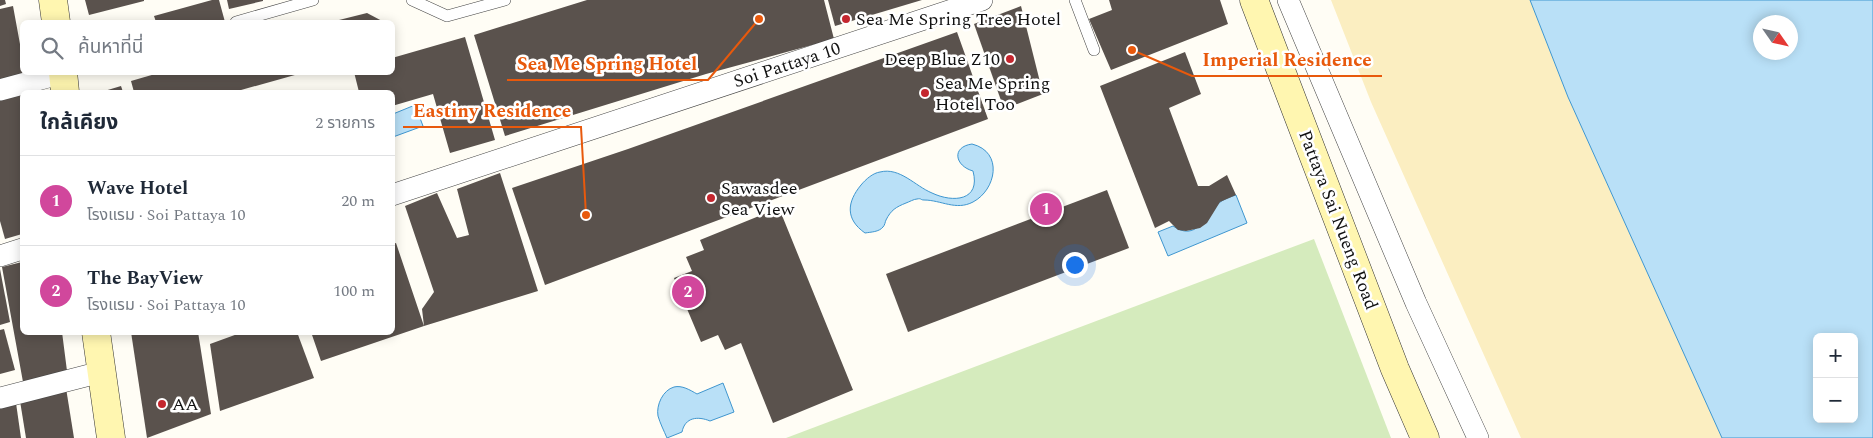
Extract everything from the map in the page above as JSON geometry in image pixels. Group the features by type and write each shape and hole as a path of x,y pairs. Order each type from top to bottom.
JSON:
{"main road":[{"path":"53,0 56,20"},
{"name":"Pattaya Sai Nueng Road","path":"1254,0 1392,360 1425,438"},
{"path":"64,75 65,90"},
{"path":"96,335 111,438"}],"street":[{"name":"Soi Pattaya 10","path":"395,194 982,0"},
{"path":"1288,0 1416,303 1478,438"},
{"path":"0,90 56,75"},
{"path":"0,256 20,251"},
{"path":"0,398 101,372"}],"lane":[{"path":"243,20 312,0"},
{"path":"412,0 447,16 505,0"},
{"path":"1075,0 1094,50"}],"green space":[{"path":"1314,239 1391,438 786,438"}],"sand":[{"path":"1331,0 1530,0 1568,97 1722,438 1521,438 1371,102"}],"water":[{"path":"1530,0 1873,0 1873,438 1722,438 1568,97"},
{"path":"415,105 423,126 395,136 395,113"},
{"path":"972,144 982,148 989,155 993,172 987,189 973,202 955,205 914,199 894,209 883,227 872,232 865,233 854,222 850,210 856,191 870,177 877,173 894,172 926,190 948,198 963,197 969,194 973,188 973,171 962,165 959,161 958,153 965,146"},
{"path":"1236,195 1247,223 1168,256 1158,232 1173,226 1188,231 1194,229 1204,221 1220,202"},
{"path":"723,383 734,412 710,421 701,418 693,419 686,423 682,432 667,438 658,416 658,407 661,398 667,391 674,387 680,387 697,394"}],"building":[{"path":"0,0 5,0 6,4 0,6"},
{"path":"85,0 144,0 144,1 89,15"},
{"path":"212,0 219,0 224,20 155,20 154,16"},
{"path":"227,0 263,0 263,1 229,9"},
{"path":"587,0 824,0 834,39 706,74 505,136 474,35"},
{"name":"Sea Me Spring Tree Hotel","path":"828,0 922,0 835,26"},
{"path":"1109,0 1220,0 1228,24 1111,70 1089,19 1112,10"},
{"path":"13,6 20,44 20,74 0,82 0,9"},
{"name":"Deep Blue Z10","path":"1021,6 1043,94 1004,109 974,24"},
{"path":"367,13 380,20 339,20"},
{"path":"957,32 988,119 545,285 512,188 628,149"},
{"path":"465,37 495,140 450,153 433,94 395,105 395,90 358,90 355,75 395,75 395,57"},
{"path":"1185,52 1201,94 1169,108 1198,186 1209,186 1227,175 1236,195 1220,202 1207,223 1200,228 1186,231 1178,230 1169,221 1155,228 1100,86"},
{"path":"152,75 295,75 241,90 133,90 131,81"},
{"path":"121,86 122,90 108,90"},
{"path":"20,93 20,235 5,239 0,221 0,99"},
{"path":"500,173 538,291 424,326 422,309 434,292 405,206 437,193 457,238 469,235 457,189"},
{"path":"1107,190 1129,248 908,332 886,274"},
{"path":"779,208 853,390 773,423 741,343 725,350 718,335 701,342 674,278 692,271 686,257 704,250 700,240"},
{"path":"396,243 424,326 321,361 312,335 395,335"},
{"path":"20,262 20,335 62,335 67,371 23,382 2,267"},
{"path":"0,269 10,322 0,325"},
{"path":"4,329 15,370 0,374 0,330"},
{"path":"131,335 198,335 211,414 147,438"},
{"path":"235,335 298,335 314,378 220,411 210,344"},
{"path":"66,388 74,438 26,438 20,401"},
{"path":"16,403 21,438 0,438 0,407"}],"place":[{"name":"Sea Me Spring Hotel","path":"759,19"},
{"name":"Sea Me Spring Tree Hotel","path":"846,19"},
{"name":"Imperial Residence","path":"1132,50"},
{"name":"Deep Blue Z10","path":"1010,59"},
{"name":"Sea Me Spring Hotel Too","path":"925,93"},
{"name":"Sawasdee Sea View","path":"711,198"},
{"name":"Wave Hotel","path":"1046,209"},
{"name":"Eastiny Residence","path":"586,215"},
{"name":"The BayView","path":"688,292"},
{"name":"AA","path":"162,404"}]}
